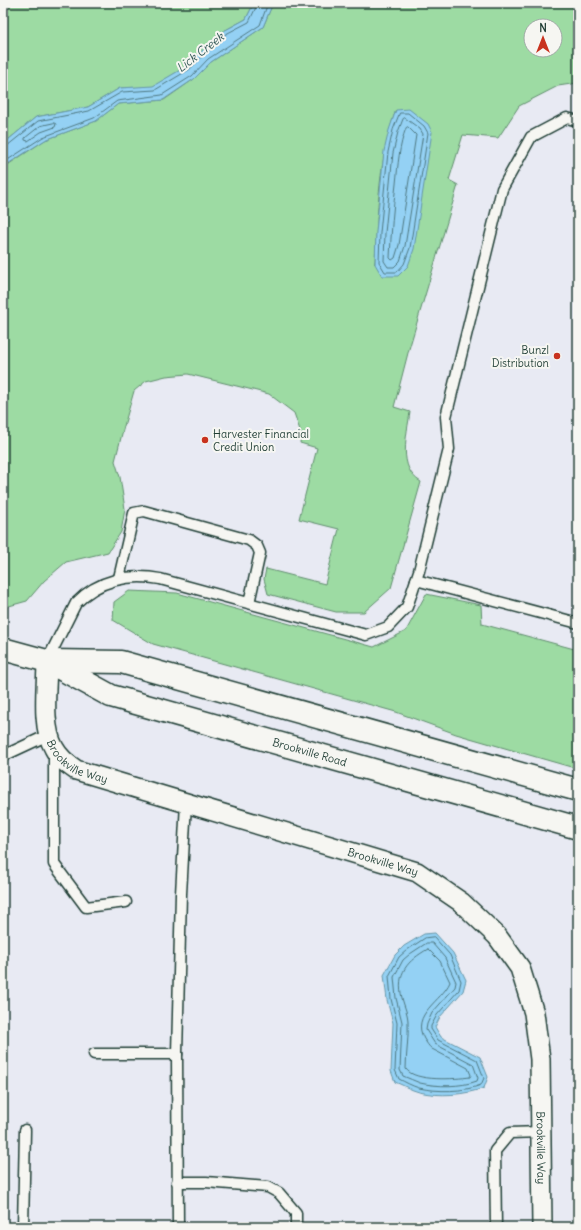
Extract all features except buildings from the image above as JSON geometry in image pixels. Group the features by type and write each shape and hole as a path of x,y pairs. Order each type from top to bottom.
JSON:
{"main road":[{"name":"Brookville Road","path":"3,649 47,661 111,696 578,828"},
{"name":"Brookville Road","path":"47,661 120,662 578,790"}],"street":[{"name":"Brookville Way","path":"47,661 46,720 51,742 64,761 76,770 417,872 461,902 497,936 520,968 534,1013 540,1060 542,1227"}],"lane":[{"path":"47,661 76,603 90,591 119,578 156,578 366,635 388,627 407,606 416,580 449,449 446,417 502,189 531,137 567,118 578,121"},
{"path":"119,578 134,513 144,511 249,540 257,546 260,553 249,603"},
{"path":"416,580 578,623"},
{"path":"3,756 51,742 54,864 86,907 126,902"},
{"path":"178,1227 176,1045 181,894 186,803"},
{"path":"94,1054 177,1054"},
{"path":"23,1227 25,1130"},
{"path":"496,1227 495,1151 510,1133 541,1132"},
{"path":"177,1182 206,1182 268,1187 279,1193 296,1213 296,1227"}],"green space":[{"path":"3,3 254,3 246,19 220,33 187,66 153,87 120,88 88,107 36,117 3,144"},
{"path":"273,3 578,3 578,83 558,86 519,106 498,138 463,135 449,180 458,185 409,349 394,407 410,412 405,450 406,460 414,476 421,482 391,588 364,612 336,612 268,594 264,579 266,569 325,584 339,529 299,519 317,448 300,443 301,433 294,413 269,394 188,374 166,376 146,381 134,391 115,461 120,477 125,509 121,532 108,552 66,562 44,581 27,601 9,606 3,605 3,168 45,140 96,121 118,104 164,100 194,79 211,62 263,27","holes":["396,110 375,264 378,205 382,166 390,128"]},
{"path":"129,591 177,593 374,647 406,631 426,594 481,605 482,624 578,650 578,769 456,734 396,712 153,644 113,620 114,602"}],"water":[{"name":"Lick Creek","path":"254,3 273,3 263,27 211,62 194,79 163,100 118,104 96,121 45,140 3,167 3,144 36,117 88,107 120,88 153,86 187,66 220,33 246,19"},
{"path":"409,109 428,124 432,132 414,249 408,266 398,276 382,276 375,264 376,232 384,151 396,110"},
{"path":"435,933 453,953 466,980 463,991 440,1017 435,1027 441,1037 480,1057 488,1077 484,1088 444,1095 427,1094 395,1082 391,1071 393,1023 387,1000 384,975 395,955 404,946 424,934"}],"place":[{"name":"Bunzl Distribution","path":"557,356"},
{"name":"Harvester Financial Credit Union","path":"205,440"}]}
